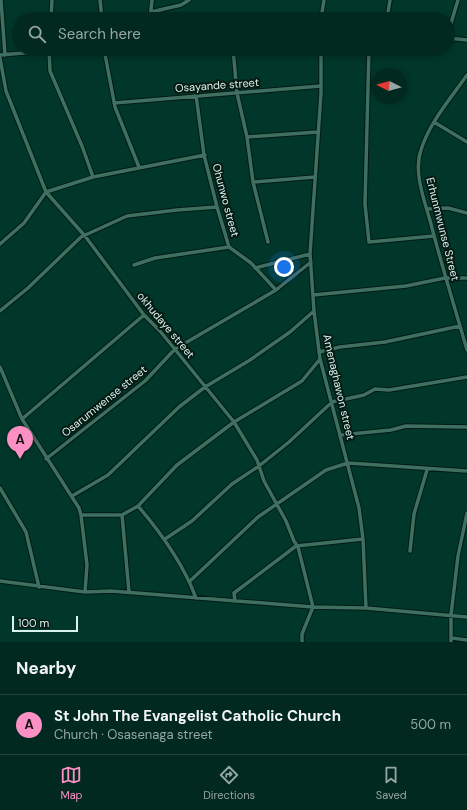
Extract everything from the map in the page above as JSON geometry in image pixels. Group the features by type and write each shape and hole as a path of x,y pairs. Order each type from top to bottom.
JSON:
{"street":[{"path":"1,0 5,55"},
{"path":"51,12 52,0"},
{"path":"100,0 101,12"},
{"path":"152,0 151,12 181,5 190,0"},
{"path":"322,12 324,0"},
{"path":"388,12 390,0"},
{"path":"454,12 458,0"},
{"path":"455,39 467,40"},
{"path":"0,57 12,54"},
{"path":"50,56 50,70 82,146 93,177"},
{"path":"105,56 114,103 139,167"},
{"path":"234,56 237,93 247,137 253,182 268,242"},
{"name":"Amenaghawon street","path":"321,56 321,86 310,254 314,311 320,359 359,508 366,608"},
{"path":"369,56 365,204 369,242 434,236"},
{"name":"okhudaye street","path":"0,57 6,91 46,192 85,236 144,315 175,349 234,422 257,460 264,481 277,502 294,542 298,547 313,607"},
{"name":"Erhunmwunse Street","path":"467,75 434,122 425,138 420,157 421,185 426,209 467,350"},
{"name":"Osayande street","path":"114,103 196,95 321,86"},
{"name":"Ohunwo street","path":"196,95 205,155 217,207 230,247 255,268 276,290"},
{"path":"434,122 467,142"},
{"path":"247,137 318,132"},
{"path":"0,244 24,223 46,192 93,177 205,155"},
{"path":"253,182 315,177"},
{"path":"0,311 28,288 77,239 127,216 217,207"},
{"path":"426,209 448,208 467,213"},
{"path":"134,264 155,258 230,247"},
{"path":"255,268 310,254"},
{"name":"Osarumwense street","path":"46,459 145,381 175,349 276,290 311,262"},
{"path":"313,295 406,286 445,278 467,278"},
{"path":"72,496 108,475 179,407 205,387 250,360 290,332 314,311"},
{"path":"22,419 144,315"},
{"path":"319,352 340,347 385,342 460,326"},
{"path":"81,515 122,514 138,506 178,465 234,422 302,380 320,359"},
{"path":"0,367 2,377 22,419 46,459 72,496 81,515 87,565 85,592"},
{"path":"165,539 192,521 232,484 259,466 332,402 364,395 375,389 389,390 467,377"},
{"path":"340,435 392,430 406,426 467,427"},
{"path":"190,581 258,516 277,502 315,480 326,470 348,463 467,472"},
{"path":"410,551 414,514 427,470"},
{"path":"0,488 26,532 39,587"},
{"path":"138,506 165,539 190,581 196,598"},
{"path":"467,513 458,556 452,615 452,640 467,640"},
{"path":"122,514 129,592"},
{"path":"235,601 234,593 296,546 362,540"},
{"path":"0,581 85,592 129,592 313,607 366,608 467,617"},
{"path":"302,642 302,634 313,607"}],"place":[{"name":"St John The Evangelist Catholic Church","path":"20,459"}]}
